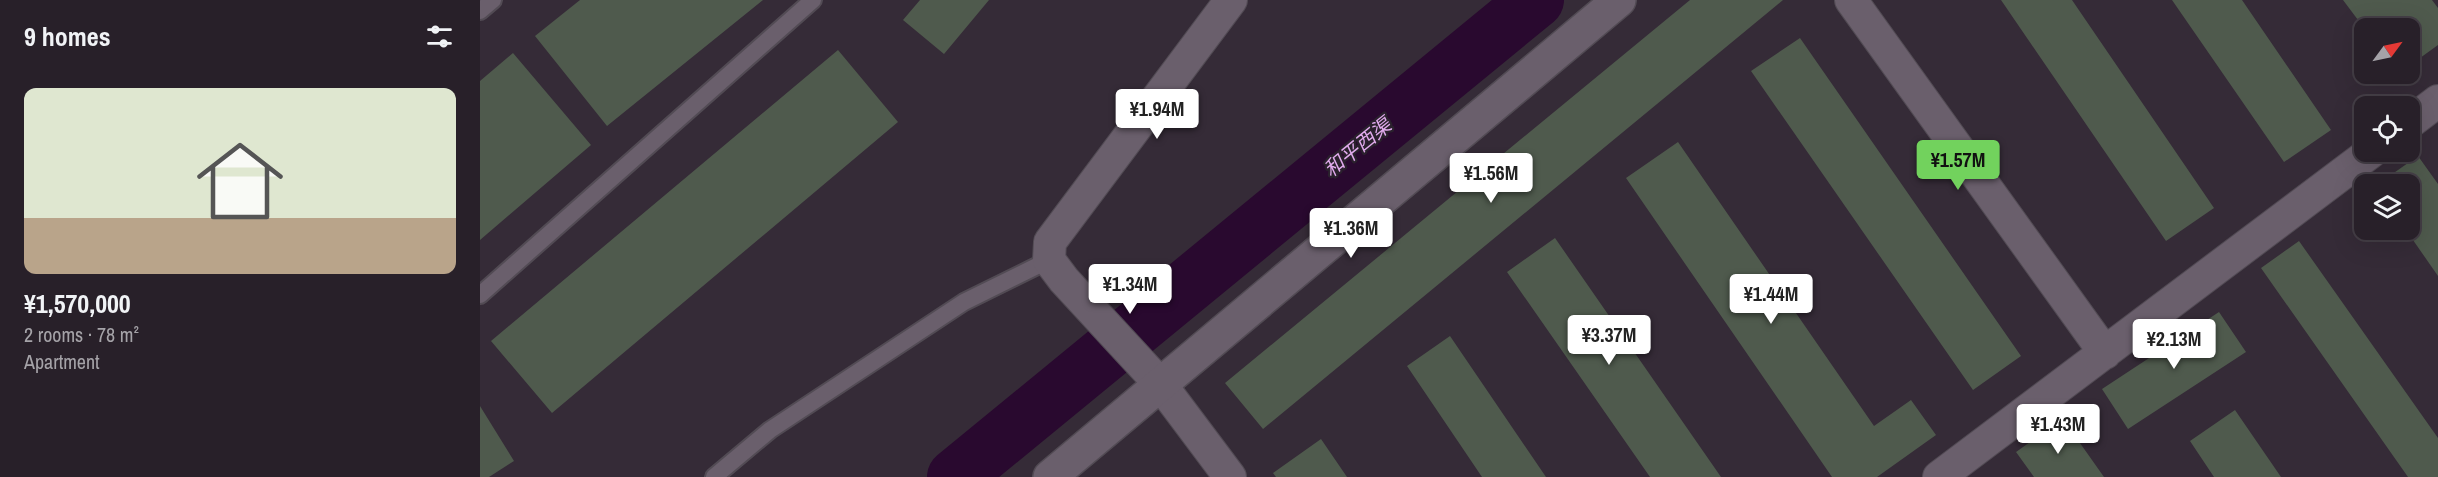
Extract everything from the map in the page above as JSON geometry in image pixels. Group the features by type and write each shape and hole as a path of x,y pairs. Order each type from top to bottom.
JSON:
{"street":[{"path":"1230,477 1160,384 1057,270 1050,242 1231,0"},
{"path":"1050,477 1619,0"},
{"path":"1851,0 2105,353"},
{"path":"2420,114 2438,100"},
{"path":"1939,477 2358,162"}],"lane":[{"path":"480,11 493,0"},
{"path":"480,295 813,0"},
{"path":"714,477 770,430 964,302 1057,270"}],"building":[{"path":"580,0 763,0 607,126 535,36"},
{"path":"920,0 989,0 944,54 903,20"},
{"path":"1690,0 1783,0 1263,429 1225,383"},
{"path":"2001,0 2072,0 2214,208 2166,241"},
{"path":"2172,0 2242,0 2331,130 2284,162"},
{"path":"2343,0 2432,0 2438,8 2438,45 2420,58 2420,18 2356,18"},
{"path":"1800,38 2021,356 1973,390 1751,71"},
{"path":"838,50 898,122 552,413 491,341"},
{"path":"513,53 591,145 480,240 480,81"},
{"path":"1678,142 1874,426 1911,400 1936,435 1877,477 1832,477 1626,178"},
{"path":"2420,159 2438,184 2438,276 2413,240 2420,240 2420,174 2392,174 2409,162 2420,162"},
{"path":"1555,238 1721,477 1650,477 1507,272"},
{"path":"2299,241 2438,438 2438,477 2408,477 2261,268"},
{"path":"2219,312 2246,352 2128,429 2102,389"},
{"path":"1450,336 1546,477 1482,477 1407,366"},
{"path":"480,406 514,461 489,477 480,477"},
{"path":"2235,410 2281,477 2214,477 2190,441"},
{"path":"2063,419 2104,477 2034,477 2016,452"},
{"path":"1321,439 1347,477 1276,477 1273,473"}],"waterway":[{"name":"和平西渠","path":"955,477 1536,0"}]}
